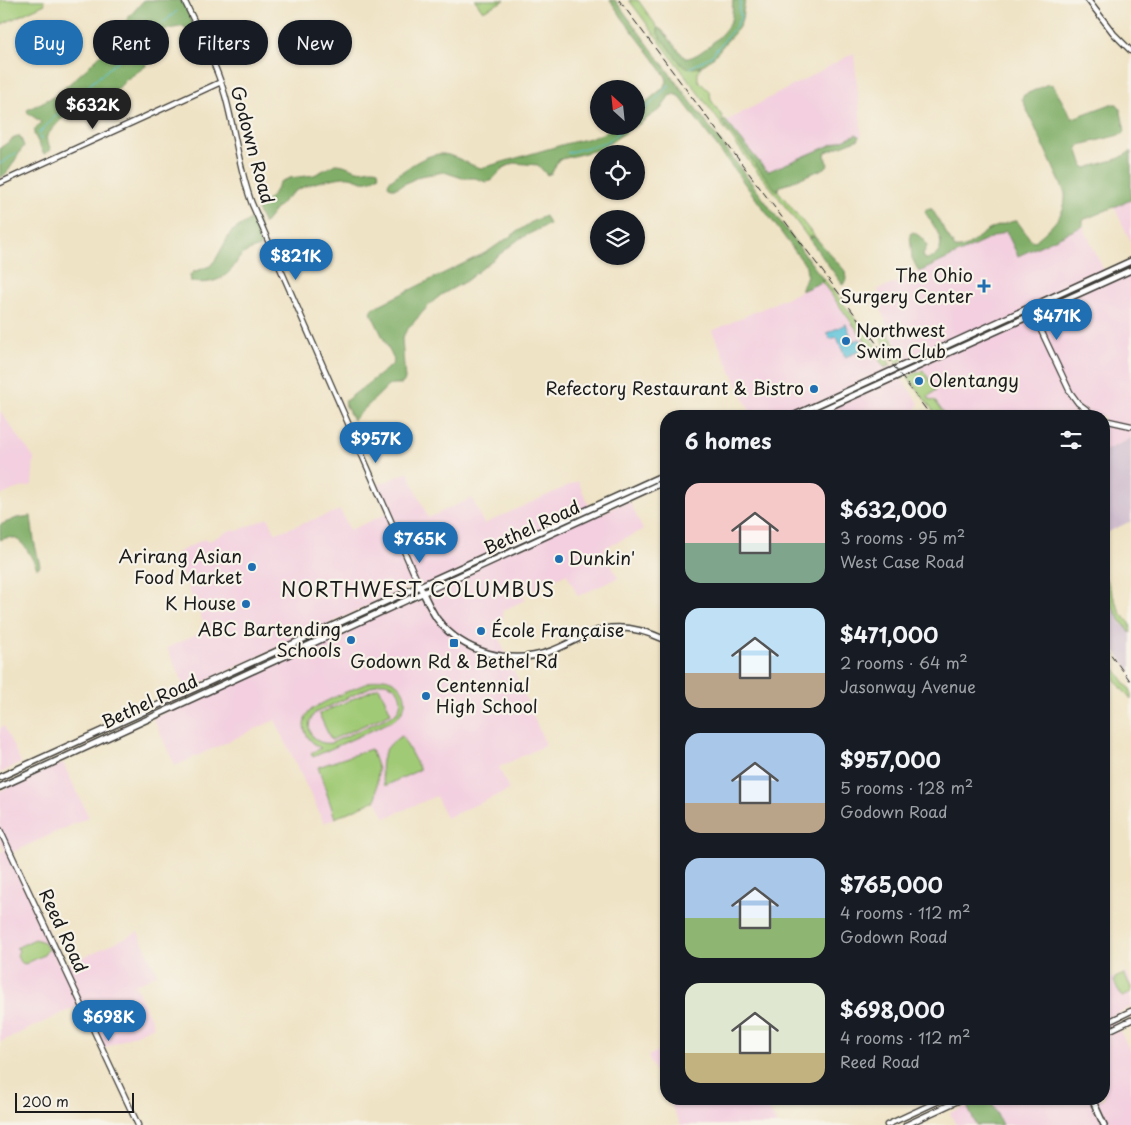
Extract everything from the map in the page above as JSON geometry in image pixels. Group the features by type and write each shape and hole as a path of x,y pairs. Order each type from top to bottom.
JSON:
{"main road":[{"name":"Godown Road","path":"184,0 221,82 242,174 252,204 419,585 437,619 456,637 479,650 498,656 516,658 540,655 588,634 608,628 638,630 660,638"},
{"path":"1088,0 1114,34 1131,51"},
{"path":"0,183 221,82"},
{"path":"1122,274 1128,262"},
{"path":"806,410 1128,262"},
{"path":"822,410 1131,270"},
{"path":"1030,307 1070,392 1078,403 1087,410"},
{"path":"954,350 958,344 974,336 978,331"},
{"path":"913,369 923,361 934,356 937,350"},
{"path":"1110,421 1131,426"},
{"name":"Bethel Road","path":"0,777 660,477"},
{"name":"Bethel Road","path":"0,787 660,484"},
{"name":"Reed Road","path":"0,830 138,1125"},
{"path":"1110,1021 1131,1011"},
{"path":"1110,1030 1131,1020"},
{"path":"887,1125 930,1105"},
{"path":"906,1125 949,1105"},
{"path":"1095,1105 1104,1125"}],"shaded area":[{"path":"854,53 862,136 856,135 769,171 765,169 726,121"},
{"path":"1131,200 1131,242 1114,207"},
{"path":"1083,226 1106,275 1131,264 1131,437 1128,440 1110,448 1110,410 941,410 928,396 936,390 923,370 916,373 890,334 882,312 878,289 1007,231 1018,256"},
{"path":"822,282 885,367 891,365 919,403 916,410 749,410 712,331"},
{"path":"0,411 34,458 32,485 0,496"},
{"path":"1131,437 1131,521 1110,531 1110,448"},
{"path":"408,472 428,518 472,498 484,524 578,481 594,517 629,500 643,530 604,548 618,578 578,596 567,574 523,595 525,600 502,611 504,618 494,622 505,653 505,659 509,660 546,745 499,767 509,790 446,818 436,796 385,818 376,800 324,823 275,720 175,766 153,718 356,624 415,602 420,602 411,586 186,690 167,648 207,630 173,555 204,539 209,541 233,529 237,531 268,518 276,533 340,510 350,530 388,513 376,486"},
{"path":"1110,600 1121,623 1131,633 1131,672 1110,643"},
{"path":"4,726 21,763 0,773 0,728"},
{"path":"63,763 89,817 11,853 64,966 138,932 157,974 135,985 154,1026 102,1049 82,1004 0,1042 0,853 5,850 0,842 0,791"},
{"path":"1127,972 1131,983 1131,1007 1113,1016 1131,1053 1131,1125 1002,1125 993,1105 1110,1105 1110,978"},
{"path":"660,1050 660,1082 648,1056"},
{"path":"671,1105 768,1105 777,1125 681,1125"},
{"path":"967,1106 976,1125 956,1125 950,1113"}],"green space":[{"path":"0,0 43,0 45,4 0,25"},
{"path":"144,0 182,0 191,20 179,20 179,27 169,29 169,20 127,20"},
{"path":"475,0 505,0 483,11"},
{"path":"610,0 615,0 823,279 822,282 801,291 807,275 806,266 680,97 675,94 669,96 662,108 645,120 645,103 662,89 667,82 666,77"},
{"path":"629,0 638,0 658,28 659,34 694,68 701,66 698,80 710,92 711,100 722,116 723,122 815,237 810,237 809,239"},
{"path":"733,0 746,0 742,21 738,29 702,66 689,67 682,65 658,34 658,28 662,30 685,58 697,55 711,44 728,25 732,15"},
{"path":"93,62 93,65 146,66 126,80 107,100 90,104 77,104 52,129 46,138 51,150 44,154 34,134 34,131 41,122 28,113 27,110 55,96"},
{"path":"1048,84 1053,85 1073,118 1111,104 1117,104 1120,108 1125,131 1123,134 1080,145 1077,148 1083,166 1086,168 1120,158 1131,151 1131,200 1083,220 1083,226 1018,256 1006,231 919,272 912,258 910,234 915,233 926,244 923,255 925,259 936,255 941,245 938,233 925,212 926,209 932,209 955,248 964,247 990,229 1014,221 1017,221 1031,240 1035,241 1056,220 1063,208 1065,193 1022,99 1024,95"},
{"path":"723,120 726,121 765,169 769,171 857,134 859,139 826,152 828,165 825,168 779,187 778,190 775,189 722,122"},
{"path":"622,135 606,145 590,145 590,152 558,160 552,173 547,175 538,165 514,163 503,168 491,181 486,182 475,178 462,178 444,172 420,176 396,188 391,188 388,185 389,181 414,163 436,154 451,156 482,168 598,136"},
{"path":"17,136 20,136 24,146 4,176 0,178 0,148"},
{"path":"336,164 360,170 375,169 378,170 379,175 368,181 343,177 305,187 294,192 286,199 264,224 257,210 273,195 280,182 290,178 314,175"},
{"path":"255,216 260,228 260,247 243,254 232,269 223,277 203,283 191,282 190,275 193,272 210,266 216,259 231,232"},
{"path":"545,216 549,224 519,239 466,281 441,295 430,304 406,331 402,339 405,380 402,384 388,386 353,420 344,402 392,365 394,360 371,313 373,308 487,252 533,221"},
{"path":"810,237 815,237 845,271 846,279 843,285 809,239"},
{"path":"824,279 891,365 885,368 822,282"},
{"path":"884,327 903,357 898,364 878,335 878,329"},
{"path":"923,370 936,390 928,397 931,401 934,400 942,410 933,410 908,377"},
{"path":"31,516 40,566 37,568 27,550 18,541 13,538 0,540 0,525 17,518"},
{"path":"1110,589 1121,614 1130,623 1131,633 1121,621 1112,606"},
{"path":"1110,662 1131,691 1131,700 1110,674"},
{"path":"384,678 392,681 403,690 405,703 399,716 392,721 313,757 311,753 321,748 311,741 305,732 306,716 310,711 334,697","holes":["379,683 391,685 399,692 401,703 395,714 331,743 319,742 311,734 309,724 315,713"]},
{"path":"379,687 391,713 331,740 319,714"},
{"path":"402,736 419,770 385,786 381,771 383,757 390,745"},
{"path":"371,749 378,769 376,800 335,818 318,767"},
{"path":"35,939 44,942 48,949 44,955 25,964 20,962 17,956 19,949 16,948"},
{"path":"1124,974 1131,987 1131,993 1123,997 1114,981 1115,978"},
{"path":"993,1105 1002,1125 976,1125 967,1106"}],"water":[{"name":"Northwest Swim Club","path":"846,324 853,341 860,339 865,349 845,357 837,337 830,339 827,333"}],"waterway":[{"path":"690,68 711,56 736,26 741,17 739,11 741,0"},
{"path":"41,141 39,133 68,103 177,11"},
{"path":"645,109 670,85"},
{"path":"567,153 607,142 615,135"},
{"path":"0,164 16,153"}],"railway":[{"path":"619,0 926,410"},
{"path":"1110,653 1131,682"}],"place":[{"name":"The Ohio Surgery Center","path":"984,286"},
{"name":"Northwest Swim Club","path":"846,341"},
{"name":"Olentangy","path":"919,381"},
{"name":"Refectory Restaurant & Bistro","path":"814,389"},
{"name":"Dunkin'","path":"559,559"},
{"name":"Arirang Asian Food Market","path":"252,567"},
{"name":"K House","path":"246,604"},
{"name":"École Française","path":"481,631"},
{"name":"ABC Bartending Schools","path":"351,640"},
{"name":"Godown Rd & Bethel Rd","path":"454,643"},
{"name":"Centennial High School","path":"426,696"}],"district":[{"name":"NORTHWEST COLUMBUS","path":"418,590"}]}
